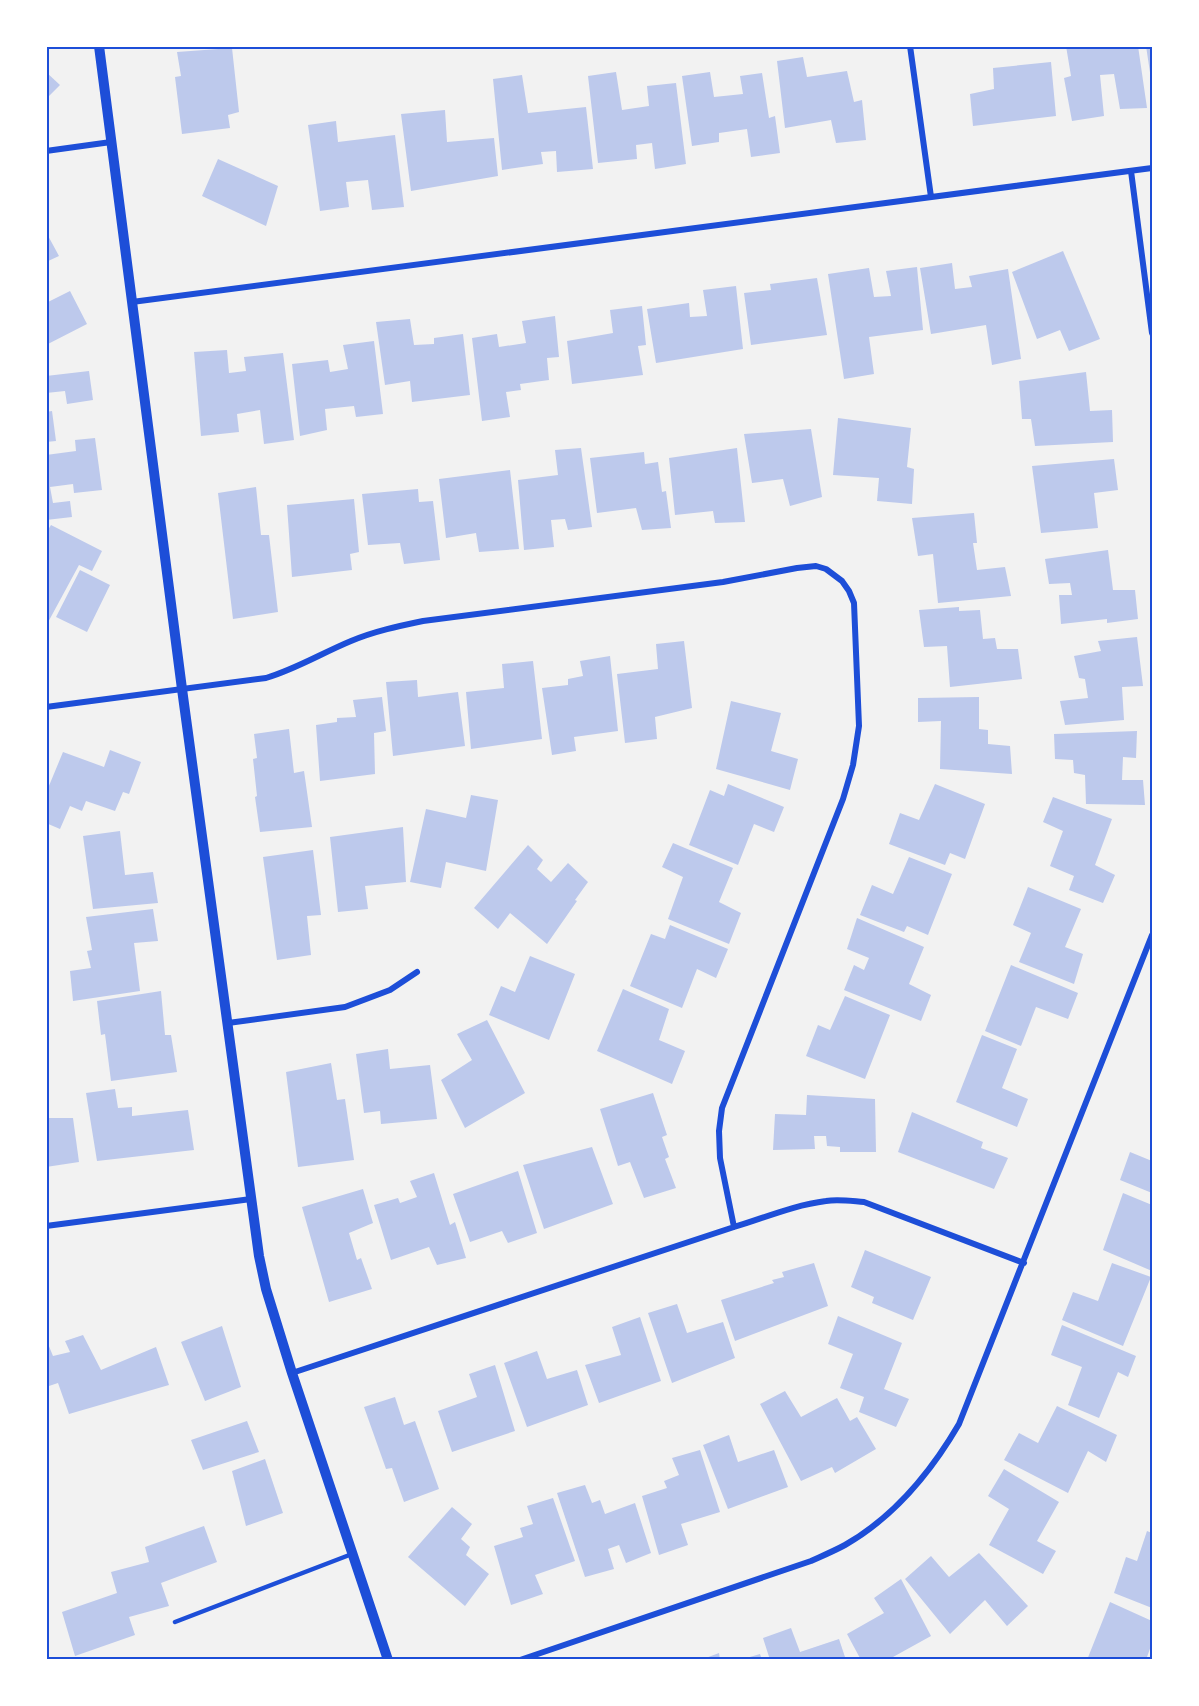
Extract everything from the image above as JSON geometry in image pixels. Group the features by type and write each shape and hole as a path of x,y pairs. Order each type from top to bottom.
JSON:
{"street":[{"path":"99,46 182,689 259,1256 266,1289 292,1374 388,1659"},
{"path":"910,46 931,197"},
{"path":"46,151 111,142"},
{"path":"132,302 1152,168"},
{"path":"1131,171 1152,333"},
{"path":"46,708 266,678 287,672 351,641 391,627 423,621 723,582 797,568 816,567 826,569 836,575 849,591 854,603 859,726 853,765 843,799 722,1108 719,1131 720,1158 734,1227"},
{"path":"520,1659 811,1561 845,1545 881,1520 920,1482 941,1454 959,1424 1152,935"},
{"path":"228,1023 345,1007 390,990 417,972"},
{"path":"46,1226 251,1199"},
{"path":"292,1374 734,1227 826,1201 864,1202 1024,1263"}],"lane":[{"path":"175,1622 353,1553"}],"building":[{"path":"1066,46 1138,46 1147,108 1120,109 1114,74 1100,75 1104,116 1072,121 1064,78 1071,76"},
{"path":"1146,46 1152,46 1152,79 1151,79"},
{"path":"232,48 239,112 228,115 230,128 182,134 175,77 181,76 177,52"},
{"path":"803,57 807,77 847,71 854,102 862,100 866,140 836,143 831,120 785,128 777,61"},
{"path":"1051,62 1056,116 973,126 970,94 994,89 993,68"},
{"path":"46,72 60,85 46,99"},
{"path":"616,72 622,110 649,106 647,86 676,83 686,164 655,169 652,143 636,145 637,159 598,163 588,76"},
{"path":"710,72 714,97 743,94 740,76 762,73 769,118 775,116 780,153 751,157 747,129 719,133 719,142 692,146 682,76"},
{"path":"522,75 528,113 586,107 593,169 557,172 556,151 541,152 543,164 502,170 493,79"},
{"path":"445,110 447,142 494,138 498,176 411,191 401,114"},
{"path":"336,121 338,142 395,135 404,207 372,210 368,180 346,182 349,207 320,211 308,125"},
{"path":"218,159 278,186 266,226 202,196"},
{"path":"46,232 59,256 46,262"},
{"path":"1063,251 1100,339 1069,351 1060,330 1037,339 1012,272"},
{"path":"952,263 955,289 972,287 969,276 1008,269 1021,359 992,365 986,325 931,334 920,268"},
{"path":"917,267 923,330 869,337 874,374 844,379 828,274 869,268 874,297 891,296 886,271"},
{"path":"817,278 827,335 751,345 744,293 771,290 770,284"},
{"path":"736,286 743,349 656,363 647,309 689,303 690,317 707,316 703,290"},
{"path":"70,291 87,324 46,345 46,303"},
{"path":"642,306 646,345 638,346 643,375 572,384 567,341 613,333 610,310"},
{"path":"555,316 559,357 547,358 549,380 520,384 521,390 506,392 510,417 482,421 472,338 497,334 499,347 526,343 522,321"},
{"path":"410,319 414,345 434,344 434,338 463,334 470,395 412,402 410,381 385,385 376,322"},
{"path":"374,341 383,414 356,417 354,406 325,409 327,430 300,436 292,364 328,360 330,372 348,369 343,345"},
{"path":"227,350 229,373 246,371 244,357 283,353 294,440 264,444 260,410 237,414 239,432 201,436 194,352"},
{"path":"89,371 93,400 67,404 65,391 46,393 46,376"},
{"path":"1086,372 1090,411 1112,410 1113,442 1035,446 1031,419 1022,419 1019,381"},
{"path":"52,411 56,441 46,442 46,412"},
{"path":"838,418 911,428 907,467 914,469 912,504 877,501 879,478 833,475"},
{"path":"811,429 822,497 790,506 783,479 752,483 744,434"},
{"path":"95,438 102,490 74,493 73,484 50,487 53,503 70,501 72,517 46,520 46,455 76,451 75,440"},
{"path":"581,448 592,527 568,530 565,519 551,520 554,547 524,550 518,480 558,475 555,450"},
{"path":"737,448 745,522 715,523 713,511 675,515 669,458"},
{"path":"644,452 645,464 658,462 662,492 666,491 671,528 642,530 636,508 597,513 590,458"},
{"path":"1114,459 1118,490 1094,493 1098,528 1041,533 1032,466"},
{"path":"510,470 519,549 479,552 476,533 446,538 439,479"},
{"path":"256,487 261,535 269,535 278,612 233,619 218,493"},
{"path":"418,489 419,502 433,501 440,560 404,564 400,543 368,545 362,494"},
{"path":"354,499 359,552 350,554 352,570 292,577 287,505"},
{"path":"974,513 977,543 973,543 977,570 1005,567 1011,596 938,603 933,554 918,556 912,518"},
{"path":"51,525 102,551 92,571 79,565 46,626 46,533"},
{"path":"1108,550 1113,590 1135,590 1138,619 1107,623 1107,619 1061,624 1059,595 1072,595 1070,583 1049,584 1045,559"},
{"path":"80,570 110,585 87,632 56,617"},
{"path":"959,607 959,611 980,610 983,639 995,638 997,649 1018,649 1022,679 950,687 947,646 924,647 919,610"},
{"path":"1137,637 1143,686 1122,687 1124,720 1065,725 1060,701 1088,698 1085,679 1079,678 1074,656 1101,651 1098,641"},
{"path":"684,641 692,708 655,717 657,739 625,743 617,674 658,669 656,644"},
{"path":"610,656 618,731 574,737 576,751 552,755 542,688 568,685 568,679 583,676 580,661"},
{"path":"533,661 542,739 471,749 466,692 504,688 502,664"},
{"path":"417,680 418,697 458,692 465,746 393,756 386,682"},
{"path":"382,697 386,731 374,733 375,774 320,781 316,725 337,722 337,718 356,717 353,700"},
{"path":"979,697 979,729 988,730 988,744 1010,746 1012,774 940,769 941,721 918,722 918,698"},
{"path":"731,701 781,713 771,751 798,759 790,790 716,769"},
{"path":"289,729 294,773 304,771 312,827 260,832 255,797 257,796 253,759 257,758 254,734"},
{"path":"1137,731 1136,758 1123,757 1122,780 1143,780 1145,805 1086,804 1085,775 1074,773 1073,760 1055,759 1054,734"},
{"path":"110,750 141,762 129,794 123,792 115,811 86,801 82,811 70,806 60,829 46,823 46,793 63,752 104,767"},
{"path":"728,784 784,807 774,832 754,824 738,865 689,845 710,790 724,796"},
{"path":"935,784 985,804 965,859 950,853 945,865 889,844 900,813 919,820"},
{"path":"471,795 498,800 486,871 446,862 441,888 410,882 426,809 466,818"},
{"path":"1053,797 1112,819 1095,865 1115,875 1103,903 1069,890 1074,876 1050,866 1063,831 1043,822"},
{"path":"403,827 406,882 365,886 368,909 338,912 330,837"},
{"path":"120,831 125,875 153,872 158,903 93,909 83,836"},
{"path":"673,843 733,868 719,902 741,913 729,944 668,919 683,877 662,867"},
{"path":"528,845 543,860 537,869 551,882 568,863 588,882 547,944 510,913 498,929 474,908"},
{"path":"313,850 321,915 307,916 311,955 277,960 263,857"},
{"path":"909,857 952,874 928,935 907,926 904,932 860,915 872,885 893,894"},
{"path":"1028,887 1081,909 1065,947 1083,954 1074,984 1019,962 1031,933 1013,925"},
{"path":"153,909 158,941 134,943 140,991 73,1001 70,971 91,968 87,951 92,950 86,917"},
{"path":"857,918 924,947 909,984 931,995 921,1021 844,990 854,965 864,970 869,958 847,949"},
{"path":"670,925 728,949 716,978 697,969 682,1008 630,986 651,934 665,939"},
{"path":"530,956 575,974 549,1040 489,1015 501,986 515,992"},
{"path":"1011,965 1078,993 1068,1019 1036,1007 1021,1046 985,1031"},
{"path":"623,989 669,1009 659,1040 685,1051 672,1084 597,1051"},
{"path":"161,991 165,1035 171,1035 177,1072 111,1081 105,1034 101,1035 97,1001"},
{"path":"845,996 890,1015 865,1079 806,1056 818,1025 830,1030"},
{"path":"487,1020 525,1093 465,1128 441,1080 472,1060 457,1034"},
{"path":"982,1035 1017,1049 1002,1088 1028,1099 1017,1127 956,1102"},
{"path":"388,1049 390,1069 430,1065 437,1119 381,1124 380,1111 364,1113 356,1054"},
{"path":"331,1063 337,1100 345,1099 354,1160 298,1167 286,1072"},
{"path":"115,1089 118,1108 132,1107 132,1116 188,1110 194,1150 97,1161 86,1093"},
{"path":"653,1093 667,1135 662,1137 669,1157 665,1159 676,1188 644,1198 630,1162 618,1166 600,1109"},
{"path":"807,1095 875,1099 876,1152 840,1152 840,1147 827,1146 826,1136 814,1136 815,1149 773,1150 775,1114 806,1115"},
{"path":"912,1112 983,1142 981,1148 1008,1158 994,1189 898,1152"},
{"path":"46,1118 73,1118 79,1162 46,1167"},
{"path":"592,1147 613,1204 544,1229 523,1165"},
{"path":"1130,1152 1152,1161 1152,1193 1120,1180"},
{"path":"518,1171 537,1233 508,1243 502,1231 470,1242 453,1194"},
{"path":"434,1173 450,1225 455,1222 466,1258 437,1265 429,1247 391,1260 374,1205 398,1198 400,1203 417,1197 410,1181"},
{"path":"363,1189 373,1223 349,1233 357,1260 361,1258 372,1289 329,1302 302,1207"},
{"path":"1123,1193 1152,1205 1152,1271 1103,1250"},
{"path":"865,1250 931,1277 913,1320 872,1303 874,1297 851,1287"},
{"path":"814,1263 828,1306 735,1341 721,1300 774,1283 772,1280 784,1277 782,1272"},
{"path":"1112,1263 1151,1277 1123,1346 1062,1320 1073,1292 1098,1301"},
{"path":"677,1304 687,1333 723,1322 735,1358 672,1383 648,1313"},
{"path":"838,1316 902,1343 884,1389 909,1399 896,1427 859,1412 864,1397 840,1388 853,1354 828,1344"},
{"path":"640,1317 661,1381 599,1403 585,1365 621,1355 612,1327"},
{"path":"1062,1325 1136,1356 1128,1377 1118,1372 1099,1418 1068,1405 1082,1367 1051,1355"},
{"path":"222,1326 241,1387 205,1401 181,1342"},
{"path":"83,1335 101,1370 156,1347 169,1385 69,1414 58,1383 46,1387 46,1339 53,1356 70,1352 65,1341"},
{"path":"537,1351 547,1379 577,1370 588,1405 527,1427 504,1363"},
{"path":"495,1365 515,1431 452,1452 438,1411 477,1397 469,1374"},
{"path":"785,1391 801,1417 837,1398 850,1421 857,1417 876,1449 835,1473 832,1467 801,1481 760,1404"},
{"path":"395,1397 404,1425 415,1421 439,1489 404,1502 392,1468 386,1469 364,1407"},
{"path":"1057,1406 1117,1435 1106,1462 1088,1451 1068,1493 1004,1460 1019,1433 1038,1443"},
{"path":"247,1421 259,1452 203,1470 191,1440"},
{"path":"729,1435 738,1462 774,1450 788,1487 728,1509 703,1445"},
{"path":"700,1450 720,1512 681,1524 688,1545 659,1555 642,1496 667,1488 664,1481 679,1475 672,1458"},
{"path":"265,1459 283,1513 246,1526 232,1471"},
{"path":"1004,1469 1059,1502 1037,1541 1056,1551 1043,1574 989,1545 1009,1509 988,1496"},
{"path":"585,1485 592,1503 600,1500 605,1514 635,1503 651,1553 626,1563 619,1545 608,1549 614,1569 585,1577 557,1493"},
{"path":"553,1498 575,1561 535,1575 543,1594 511,1605 494,1546 523,1537 520,1528 533,1524 527,1506"},
{"path":"452,1507 472,1524 461,1539 470,1547 466,1555 489,1574 465,1606 408,1557"},
{"path":"204,1526 217,1562 161,1583 169,1606 129,1617 135,1635 75,1656 62,1612 117,1593 111,1572 149,1562 145,1547"},
{"path":"1147,1531 1152,1533 1152,1608 1114,1593 1126,1557 1137,1561"},
{"path":"979,1553 1028,1606 1007,1626 985,1600 950,1634 905,1579 931,1556 949,1577"},
{"path":"901,1579 931,1636 893,1657 894,1660 861,1660 847,1634 884,1613 874,1598"},
{"path":"1110,1602 1152,1621 1152,1643 1147,1657 1152,1660 1087,1660"},
{"path":"791,1628 800,1652 839,1639 846,1660 770,1660 763,1638"},
{"path":"719,1653 720,1660 703,1660 703,1659"},
{"path":"760,1654 762,1660 743,1660 743,1659"}]}
